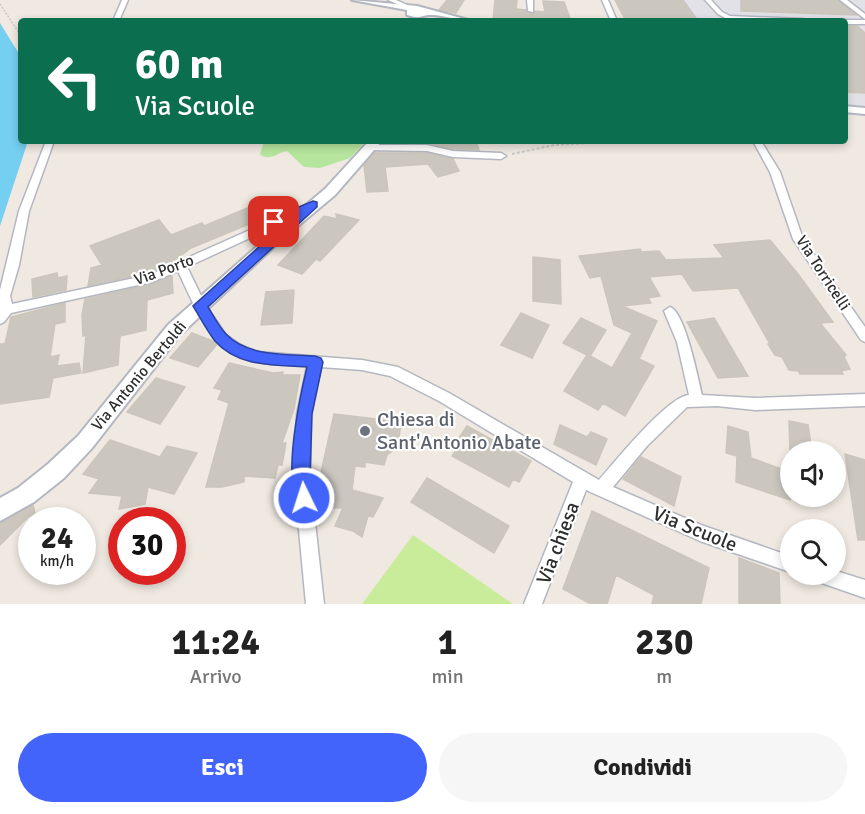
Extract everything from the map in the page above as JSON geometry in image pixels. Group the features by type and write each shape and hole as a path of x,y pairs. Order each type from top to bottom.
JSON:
{"street":[{"path":"117,18 125,0"},
{"path":"356,0 394,4 420,13 450,18"},
{"path":"530,0 531,11"},
{"path":"604,0 613,18"},
{"path":"708,0 720,13 729,18"},
{"path":"843,0 865,17"},
{"path":"848,22 865,22"},
{"path":"848,109 865,111"},
{"name":"Via Porto","path":"49,144 24,211 14,265 4,296 3,314 152,278 313,205"},
{"name":"Via Torricelli","path":"759,144 776,172 798,239 865,337"},
{"path":"373,145 427,148 453,154 501,156"},
{"name":"Via Antonio Bertoldi","path":"0,510 26,495 56,471 86,442 174,330 275,238 330,192 373,145"},
{"path":"260,229 275,238"},
{"name":"Via Scuole","path":"180,266 200,306 221,338 234,348 256,357 362,365 393,371 444,398 601,490 700,533 780,561"},
{"path":"670,311 683,342 697,401"},
{"path":"315,362 304,414 302,477 315,604"},
{"path":"601,490 642,441 684,401 717,400 755,404 865,400"},
{"name":"Via chiesa","path":"533,604 582,480"},
{"path":"846,583 865,589"}],"path":[{"path":"0,4 18,31"},
{"path":"501,156 554,145 572,144"}],"shaded area":[{"path":"635,0 865,0 865,107 848,105 848,18 645,18"}],"green space":[{"path":"263,144 363,144 350,158 320,168 304,167 287,151 269,157 260,154"},
{"path":"413,535 513,604 362,604"}],"water":[{"path":"0,23 18,52 18,144 27,144 0,226"}],"building":[{"path":"447,0 464,0 456,13 439,10"},
{"path":"495,0 517,0 516,9 526,10 526,13 533,14 535,11 545,12 543,1 564,2 570,18 493,18"},
{"path":"615,0 683,0 696,18 624,18"},
{"path":"741,0 838,0 856,15 741,11"},
{"path":"848,26 857,26 865,33 865,93 848,92"},
{"path":"432,144 477,144 479,150 453,149"},
{"path":"375,153 427,153 453,159 459,171 438,177 428,164 385,167 388,191 367,192 364,165"},
{"path":"255,205 266,217 191,248 172,262 148,273 88,286 91,268 102,265 90,246 159,220 171,235 202,223 204,226"},
{"path":"336,214 359,220 320,261 316,259 302,274 278,265 324,216 337,219"},
{"path":"770,240 833,322 820,323 846,355 844,357 850,369 841,371 843,374 800,374 798,371 789,370 782,357 775,355 768,344 770,344 738,288 693,291 682,274 649,277 660,296 648,298 651,303 622,306 657,321 639,359 654,366 625,416 603,403 598,410 564,391 587,355 563,343 581,318 606,330 590,356 612,368 632,333 614,325 601,276 590,278 579,256 640,249 642,252 659,251 666,260 724,258 714,245"},
{"path":"533,257 560,260 561,304 533,301"},
{"path":"57,273 58,278 67,276 66,290 33,297 32,279"},
{"path":"172,276 173,293 147,300 146,330 120,336 118,365 83,373 86,335 83,336 82,315 85,299 152,284"},
{"path":"294,290 292,323 261,325 266,292"},
{"path":"65,303 65,322 55,324 50,357 59,355 57,366 79,363 81,373 53,378 49,397 0,404 0,344 5,344 11,317"},
{"path":"521,313 549,325 532,358 501,345"},
{"path":"714,318 748,376 718,378 687,322"},
{"path":"192,333 218,343 198,367 170,358"},
{"path":"229,363 273,373 283,372 282,375 300,375 294,409 282,443 286,443 282,465 278,465 275,478 244,476 244,482 222,487 206,487 229,403 218,399 222,390 214,388"},
{"path":"156,378 185,387 160,424 127,412"},
{"path":"334,414 401,422 398,447 387,455 384,465 365,462 365,467 355,466 352,490 383,498 373,517 368,516 362,537 353,531 335,526 343,508 316,507 315,499"},
{"path":"789,421 808,425 810,441 790,441"},
{"path":"560,425 587,437 591,432 607,439 596,465 554,444"},
{"path":"467,426 531,461 519,482 513,479 509,487 452,456 458,447 454,445"},
{"path":"728,426 748,432 751,458 780,468 780,497 736,482 737,456 726,453"},
{"path":"110,440 160,457 167,446 197,453 174,494 148,487 145,504 129,507 119,507 122,496 89,493 99,479 83,474"},
{"path":"846,454 865,460 865,540 858,540"},
{"path":"641,457 681,477 674,506 623,479"},
{"path":"427,478 509,526 494,553 411,502"},
{"path":"592,511 709,568 701,604 652,604 654,595 616,575 607,604 591,604 563,589"},
{"path":"18,513 18,527 0,545 0,523"},
{"path":"739,558 779,573 780,604 739,604"}],"place":[{"name":"Chiesa di Sant'Antonio Abate","path":"365,431"}],"route":[{"path":"274,222 313,205 200,306 221,338 234,348 256,357 315,362 304,414 302,477 304,498"}]}
